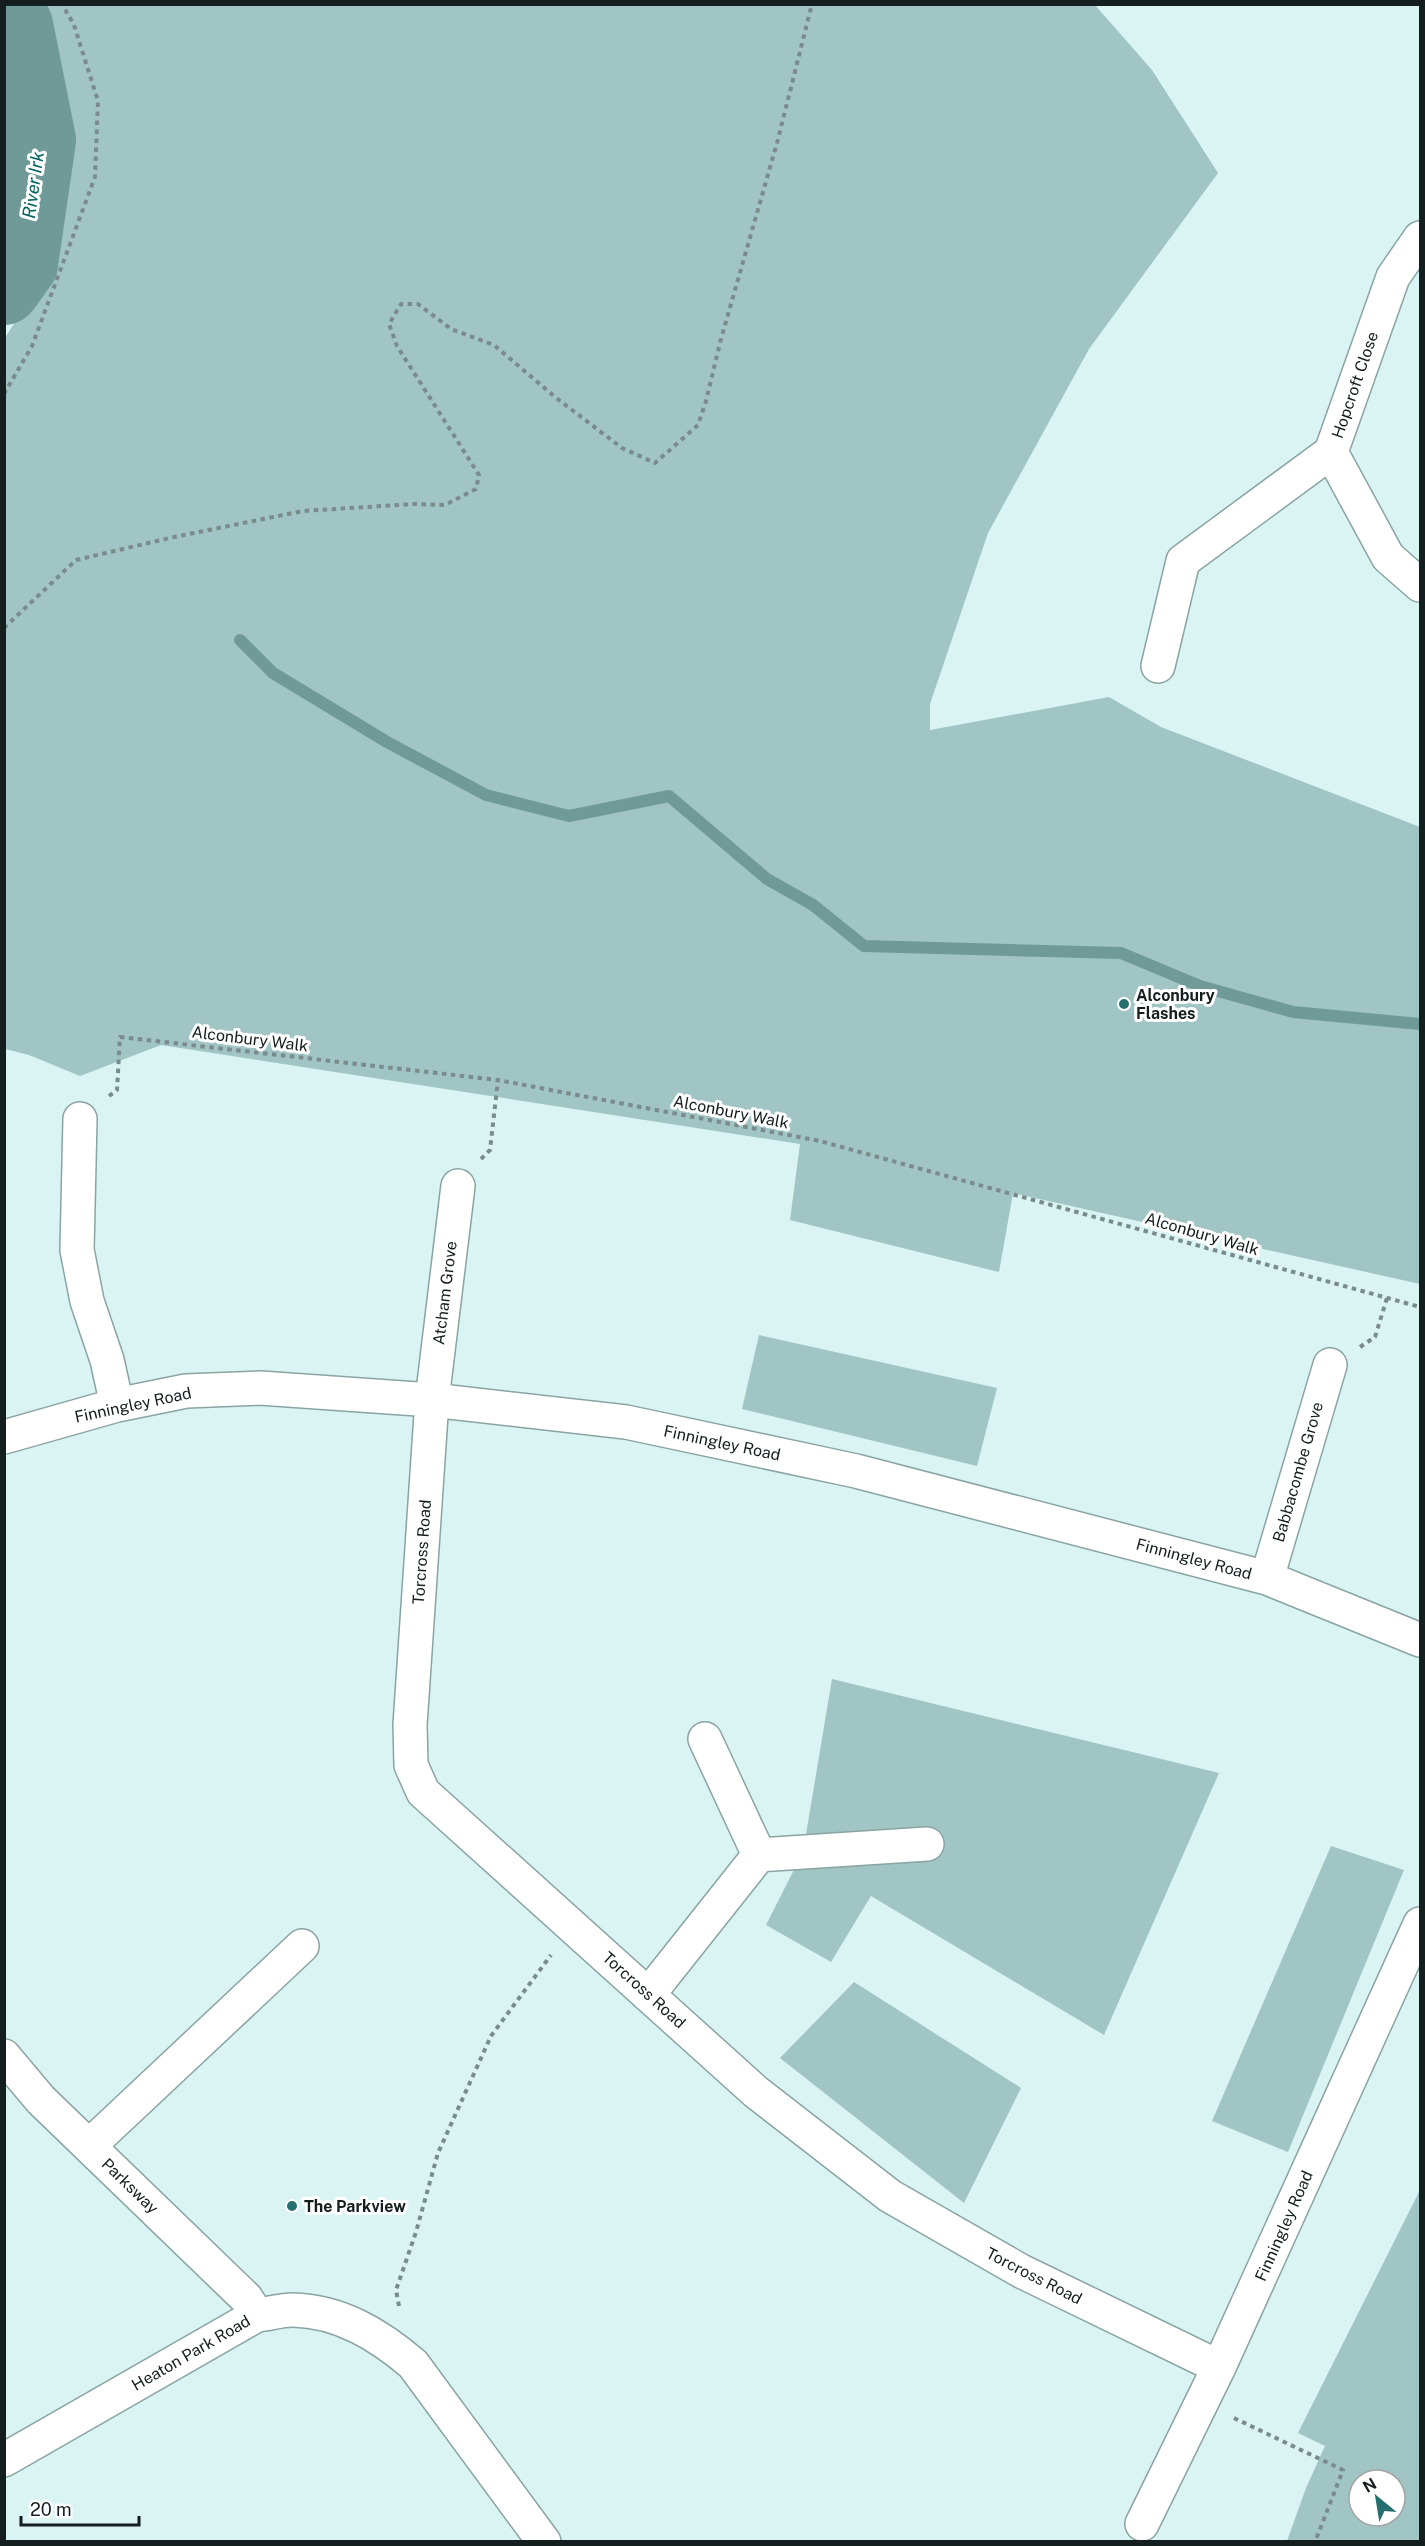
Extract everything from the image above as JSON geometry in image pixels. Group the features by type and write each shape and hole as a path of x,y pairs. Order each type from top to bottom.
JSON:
{"street":[{"name":"Hopcroft Close","path":"1420,238 1393,277 1332,452 1388,557 1420,585"},
{"path":"1158,666 1184,561 1332,452"},
{"path":"80,1119 77,1250 87,1301 107,1360 117,1405"},
{"name":"Atcham Grove","path":"432,1400 458,1186"},
{"name":"Babbacombe Grove","path":"1267,1578 1330,1365"},
{"name":"Finningley Road","path":"4,1437 117,1405 186,1391 260,1388 432,1400 626,1422 856,1471 1267,1578 1420,1640"},
{"name":"Torcross Road","path":"432,1400 410,1725 411,1765 423,1792 756,2092 890,2196 1021,2271 1219,2367"},
{"path":"705,1739 759,1855"},
{"path":"648,1995 759,1855 927,1844"},
{"name":"Finningley Road","path":"1142,2524 1219,2367 1420,1924"},
{"path":"89,2146 302,1946"},
{"name":"Parksway","path":"4,2056 41,2100 246,2298 256,2315"},
{"name":"Heaton Park Road","path":"4,2460 256,2315 293,2310 332,2317 371,2333 387,2342 413,2364 544,2541"}],"path":[{"path":"4,394 32,346 95,177 98,101 74,25 62,4"},
{"path":"4,628 76,560 174,537 303,511 414,504 445,506 476,489 479,475 397,346 389,324 401,304 418,304 451,329 494,345 555,397 622,448 655,463 698,425 777,143 812,4"},
{"name":"Alconbury Walk","path":"80,1119 117,1090 120,1036 498,1080 820,1141 1420,1307"},
{"path":"458,1186 490,1150 498,1080"},
{"path":"1330,1365 1375,1337 1387,1298"},
{"path":"413,2364 396,2290 416,2232 438,2153 491,2036 573,1926"},
{"path":"1202,2403 1343,2470 1315,2541"}],"shaded area":[{"path":"26,5 1095,5 1152,70 1218,173 1089,349 988,533 930,704 930,730 1109,697 1161,727 1420,827 1420,1284 1013,1193 999,1272 790,1220 800,1144 161,1045 80,1076 29,1055 5,1049 5,338 34,291 66,183 67,96 38,19"},
{"path":"5,46 26,144 12,257 5,266"},
{"path":"759,1335 997,1388 977,1466 742,1409"},
{"path":"832,1679 1219,1773 1104,2035 871,1896 831,1962 766,1925 803,1852"},
{"path":"1331,1846 1404,1870 1288,2152 1212,2121"},
{"path":"854,1982 1021,2088 964,2203 780,2058"},
{"path":"1420,2190 1420,2541 1287,2541 1306,2488 1325,2446 1298,2433"}],"waterway":[{"name":"River Irk","path":"4,10 17,25 40,140 22,264 4,289"},
{"path":"240,640 273,673 387,742 486,795 569,816 669,796 767,879 813,905 864,946 1121,953 1200,986 1293,1012 1420,1024"}],"place":[{"name":"Alconbury Flashes","path":"1124,1004"},
{"name":"The Parkview","path":"292,2206"}]}
